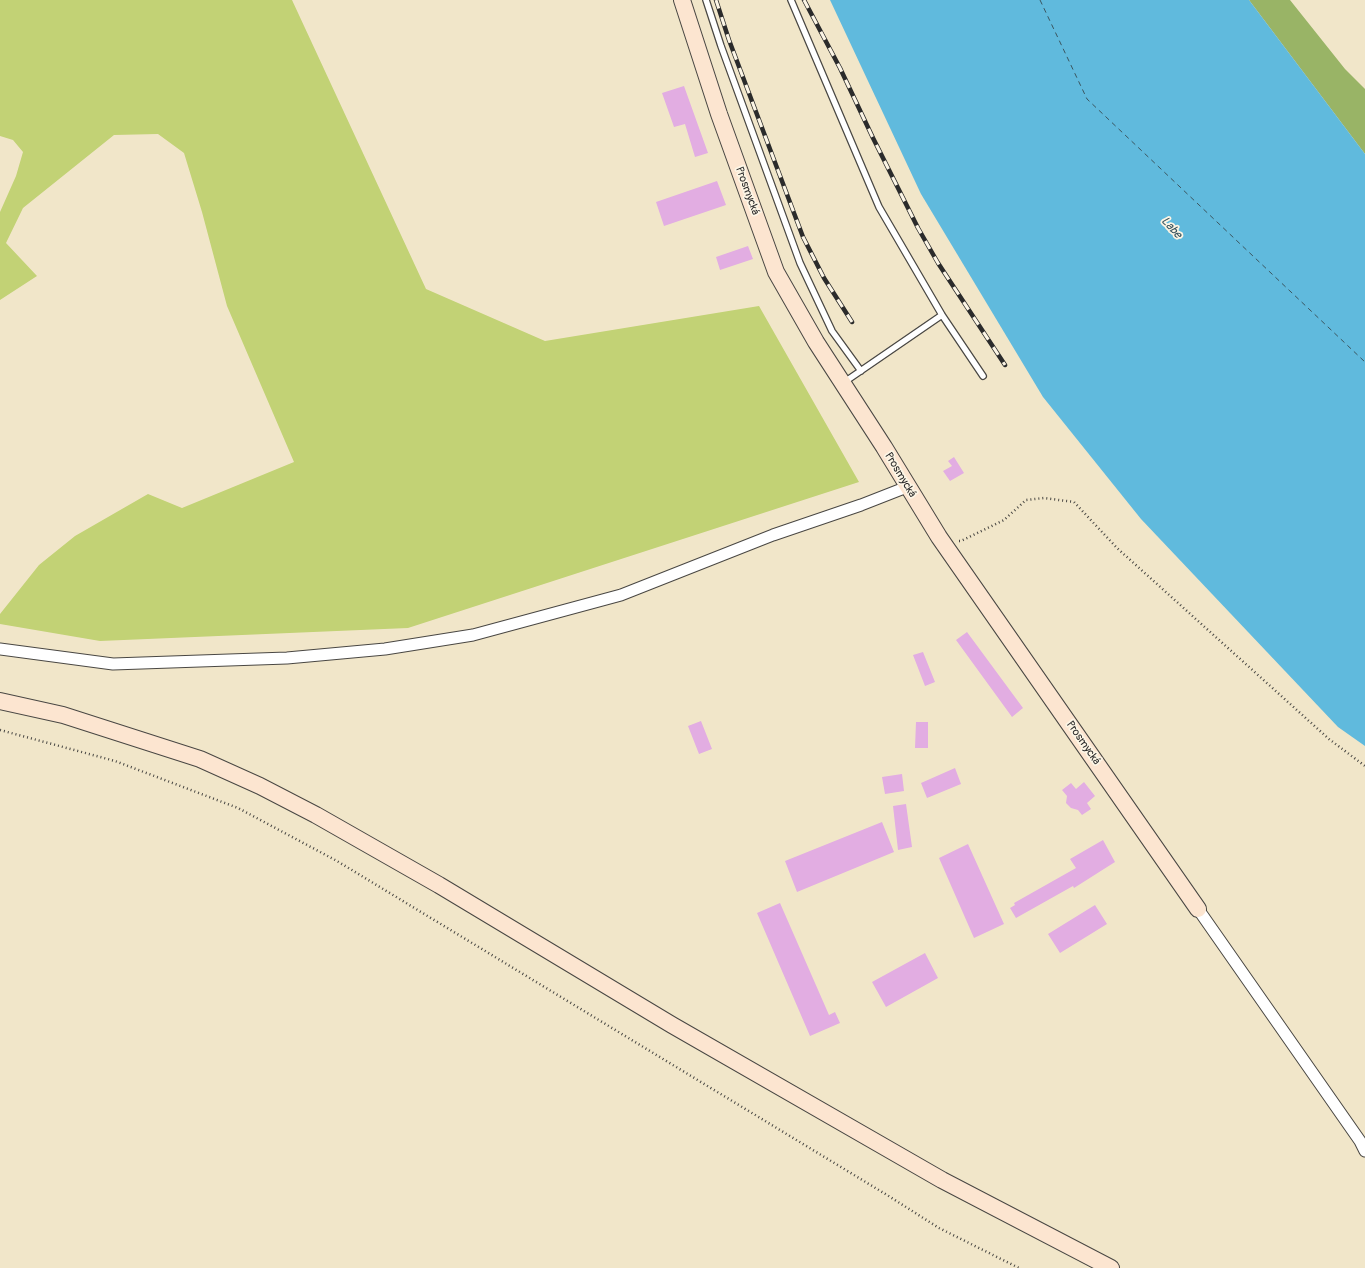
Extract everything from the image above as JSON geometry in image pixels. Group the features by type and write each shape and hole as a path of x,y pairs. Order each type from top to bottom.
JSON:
{"main road":[{"name":"Prosmycká","path":"682,0 719,114 776,272 816,342 884,447 907,488 939,537 1198,909"},
{"path":"0,701 63,715 200,759 260,786 316,815 439,884 672,1025 942,1180 1111,1268"}],"street":[{"path":"0,649 113,664 287,658 385,649 472,635 621,595 773,535 907,488"},
{"path":"1198,909 1356,1134 1365,1151"}],"lane":[{"path":"706,0 721,46 800,263 832,332 861,371"},
{"path":"791,0 879,207 942,315 983,376"},
{"path":"843,383 942,315"}],"path":[{"path":"939,537 961,541 1004,520 1026,500 1044,498 1074,502 1117,548 1329,739 1365,766"},
{"path":"0,730 115,761 238,808 337,861 874,1187 918,1216 1019,1268"}],"green space":[{"path":"0,0 292,0 426,289 545,341 759,306 859,482 408,628 100,641 0,624 0,614 39,565 75,536 148,494 182,508 294,462 227,306 202,212 184,153 158,134 114,135 23,208 6,243 37,276 0,300 0,212 16,176 23,152 13,140 0,136"},
{"path":"1249,0 1290,0 1345,69 1365,89 1365,154"}],"water":[{"name":"Labe","path":"830,0 1249,0 1365,154 1365,746 1338,727 1141,519 1043,397 921,194"}],"building":[{"path":"684,86 708,153 695,157 685,124 674,127 662,93"},
{"path":"717,181 726,205 664,226 656,202"},
{"path":"748,246 753,259 720,270 716,257"},
{"path":"954,457 964,473 950,481 943,471 952,466 948,461"},
{"path":"967,632 1023,708 1012,717 956,640"},
{"path":"923,652 935,682 925,686 913,655"},
{"path":"701,721 712,749 699,754 688,726"},
{"path":"916,722 928,722 928,748 915,748"},
{"path":"955,768 961,784 927,798 921,783"},
{"path":"902,774 904,791 885,794 882,777"},
{"path":"1084,782 1095,796 1087,803 1091,809 1082,815 1078,810 1071,808 1066,803 1067,796 1062,790 1071,783 1076,789"},
{"path":"906,804 912,847 898,850 893,806"},
{"path":"882,822 894,852 797,892 785,861"},
{"path":"1103,840 1115,862 1074,888 1073,886 1016,918 1010,908 1015,905 1014,903 1076,868 1070,859"},
{"path":"968,844 1004,924 974,938 939,858"},
{"path":"780,903 829,1015 835,1012 840,1023 810,1036 757,913"},
{"path":"1095,905 1107,924 1060,953 1048,934"},
{"path":"925,953 938,978 886,1007 872,982"}],"ferry route":[{"path":"1040,0 1087,99 1365,362"}],"railway":[{"path":"716,0 729,40 803,237 824,278 852,322"},
{"path":"804,0 840,68 918,228 938,263 1005,365"}]}
